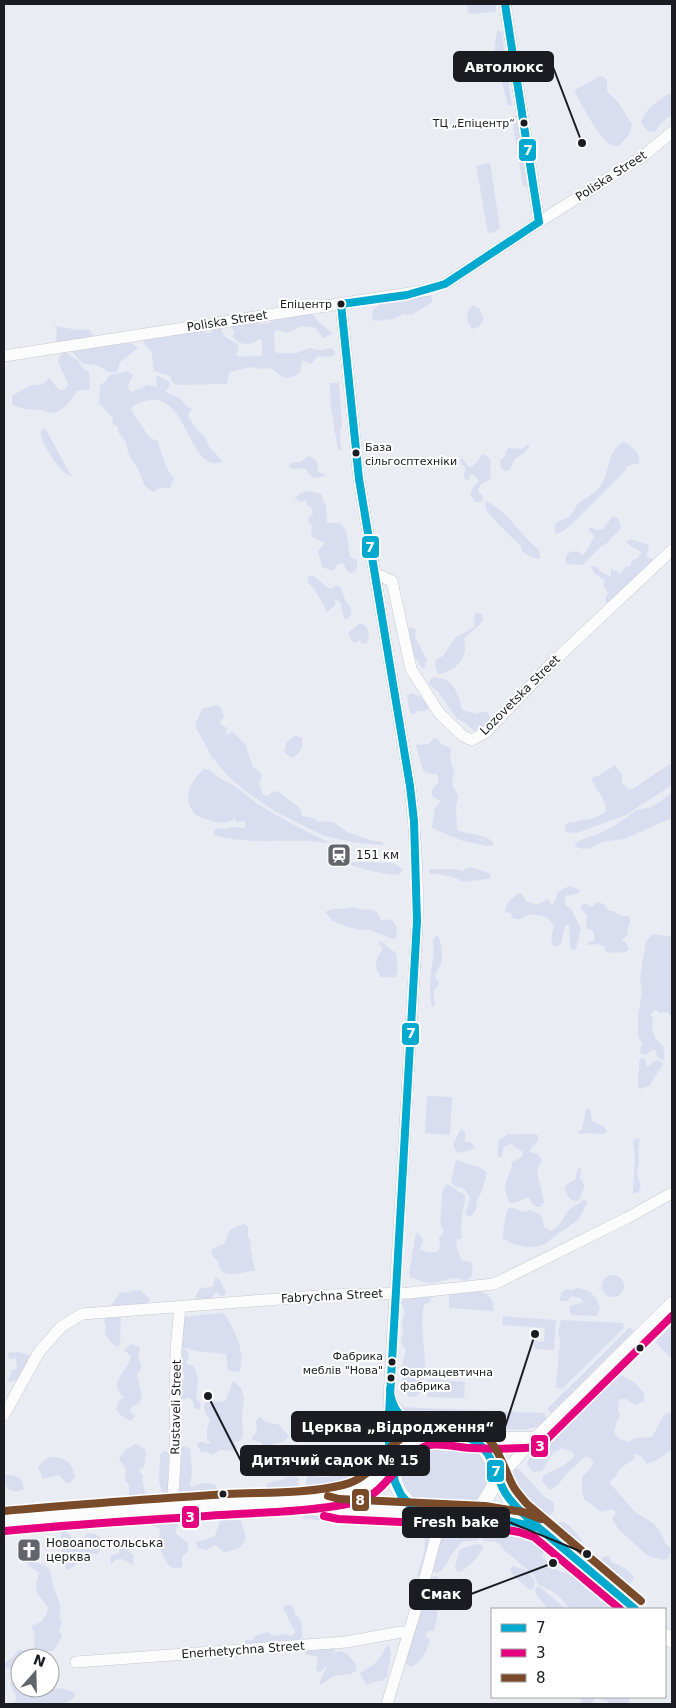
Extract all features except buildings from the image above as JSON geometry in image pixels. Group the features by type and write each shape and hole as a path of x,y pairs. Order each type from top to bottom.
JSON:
{"main road":[{"path":"4,1521 172,1508 299,1501 353,1492 372,1483 404,1447 413,1440 434,1434 470,1438 487,1452 493,1462 498,1479 511,1501 539,1528 634,1608"},
{"path":"392,1462 394,1481 397,1488 402,1496 419,1511"},
{"path":"462,1515 483,1504 498,1479"},
{"path":"299,1501 338,1509 419,1511 485,1516 502,1518 539,1528"}],"street":[{"path":"505,4 539,222"},
{"name":"Poliska Street","path":"4,356 429,290 445,284 642,157 672,132"},
{"path":"341,304 350,378 356,453 414,821 417,921 388,1432 392,1462"},
{"name":"Lozovetska Street","path":"374,573 392,582 411,669 439,713 463,736 472,740 486,732 555,660 672,550"},
{"name":"Fabrychna Street","path":"180,1307 332,1295 395,1293 494,1284 627,1218 672,1193"},
{"path":"498,1479 536,1437 672,1302"},
{"path":"4,1415 39,1352 61,1326 82,1314 180,1307"},
{"name":"Rustaveli Street","path":"172,1508 175,1464 176,1349 180,1307"},
{"path":"390,1398 400,1416 413,1426 434,1434"},
{"path":"470,1438 536,1437"},
{"path":"388,1704 442,1514"},
{"name":"Enerhetychna Street","path":"76,1662 346,1642 409,1632"}],"shaded area":[{"path":"467,4 496,4 496,12 471,14 468,12"},
{"path":"497,30 502,33 512,106 508,105 500,70 494,57"},
{"path":"602,76 607,81 608,93 618,103 632,124 630,133 619,146 611,145 601,136 574,90"},
{"path":"669,94 672,95 672,114 660,124 656,131 649,132 641,123 643,118 652,106"},
{"path":"516,117 527,185 523,186 512,118"},
{"path":"490,163 500,228 495,232 488,233 476,166"},
{"path":"425,294 431,296 433,302 411,315 404,314 393,319 375,321 372,318 373,310 380,303 391,300 399,301 406,297"},
{"path":"473,305 479,308 484,319 479,327 472,329 467,317"},
{"path":"303,312 314,315 332,334 323,338 316,328 303,326 287,333 277,330 274,333 275,351 278,353 297,353 309,348 320,350 330,348 335,351 335,354 332,357 318,356 311,364 302,360 300,373 289,378 283,377 270,368 251,367 229,372 227,384 177,385 172,382 170,376 154,371 151,350 143,343 147,335 202,329 204,332 210,333 216,325 221,327 225,336 239,345 236,356 262,356 262,340 243,344 233,337 234,331 228,325 251,319 259,324 270,323 273,318 281,317 284,320 288,315"},
{"path":"55,326 78,330 89,329 94,336 92,342 61,346 56,340 57,330"},
{"path":"131,343 138,348 120,362 117,372 107,371 96,365 83,364 72,352 98,347"},
{"path":"65,352 77,360 89,372 90,389 77,391 59,411 50,413 42,410 22,408 12,404 12,396 29,386 43,384 49,378 59,390 65,390 68,384 58,362 60,355"},
{"path":"127,371 133,375 128,386 132,392 148,385 157,387 156,375 169,381 170,385 165,392 180,398 186,406 192,409 188,416 197,430 205,437 209,447 222,462 211,462 202,456 179,418 170,407 159,400 145,401 131,408 132,412 150,438 158,441 166,466 174,478 170,488 160,488 153,492 145,486 138,469 128,453 126,442 118,432 118,427 112,423 113,417 99,404 100,385 110,375"},
{"path":"330,383 339,383 342,425 340,431 341,450 338,450 331,408"},
{"path":"45,428 72,477 67,475 57,464 43,442 41,430"},
{"path":"624,442 637,453 639,463 628,466 580,516 565,530 556,534 556,523 570,516 578,504 596,491 602,484 614,451"},
{"path":"527,445 530,446 514,460 510,470 505,471 501,468 500,461 506,457 505,453 508,448 522,449"},
{"path":"482,454 491,461 491,477 490,480 482,483 478,489 479,493 483,496 482,502 476,502 470,494 474,486 479,482 478,479 472,474 468,481 463,477 466,468 460,459 462,458 468,466 472,467"},
{"path":"310,456 317,461 318,471 327,476 313,478 304,468 294,469 289,467 290,463 301,462"},
{"path":"309,491 321,494 326,507 327,523 340,523 346,530 350,557 357,560 355,572 347,571 343,563 338,564 333,571 322,567 318,551 325,543 311,536 312,526 308,520 313,515 312,510 314,510 307,505 306,500 301,502 295,498 299,494"},
{"path":"485,501 506,516 539,550 539,559 531,557 522,551 521,546 486,510"},
{"path":"613,516 619,519 621,528 607,543 600,547 583,565 566,564 566,556 570,552 577,551 583,555 587,551 595,536 589,531 589,527 597,530 603,529"},
{"path":"631,539 648,545 646,557 653,559 652,563 637,574 632,583 607,605 605,600 608,593 603,586 605,581 594,573 591,566 597,567 602,573 611,577 611,569 621,574 625,567 630,566 632,560 638,558 641,552 627,543"},
{"path":"312,575 331,589 336,585 341,587 351,608 349,618 344,619 341,604 336,599 335,605 327,612 315,590 308,582 308,576"},
{"path":"475,612 482,614 483,621 464,639 465,653 463,658 454,668 438,674 435,666 436,660 443,656 455,638 474,627"},
{"path":"360,623 366,626 369,634 367,644 363,644 359,640 355,643 352,642 348,633"},
{"path":"413,627 416,630 415,637 427,660 424,669 410,653 404,630"},
{"path":"433,677 446,680 454,687 462,710 476,714 485,711 489,714 492,723 478,734 457,719 439,693 429,684"},
{"path":"411,693 421,697 429,705 429,708 412,715 407,695"},
{"path":"217,705 222,710 224,718 220,724 227,728 225,735 233,732 245,744 253,767 260,772 262,776 259,783 263,795 267,796 274,791 278,792 300,808 302,816 314,818 317,821 333,822 347,832 382,842 384,845 357,843 324,836 276,812 244,790 227,775 212,757 196,728 196,723 202,709"},
{"path":"295,735 302,738 302,747 292,758 284,752 286,743"},
{"path":"436,738 442,745 451,748 450,760 454,771 452,784 458,796 456,806 457,830 485,837 493,842 493,845 488,846 463,841 432,827 435,807 441,801 433,797 431,791 437,783 438,777 437,774 426,773 423,770 416,745 429,744"},
{"path":"672,763 672,785 626,815 577,833 565,832 567,823 595,818 606,812 603,799 591,778 600,775 615,765 622,775 622,783 629,789 633,789"},
{"path":"204,769 209,770 220,779 233,785 275,814 329,842 249,841 214,835 214,830 218,828 244,828 246,824 244,821 236,822 235,818 223,823 216,822 195,814 189,803 189,790 195,779"},
{"path":"672,791 672,818 624,839 602,842 591,848 583,849 574,846 582,840 612,827 635,811 657,804"},
{"path":"352,862 394,863 403,869 400,874 396,875 350,865"},
{"path":"471,867 489,873 491,877 463,882 456,878 430,874 429,871 430,869 456,869 462,871"},
{"path":"570,886 580,890 579,893 566,896 564,901 566,906 571,908 581,929 576,949 572,950 570,948 569,925 565,926 561,945 554,946 551,940 554,926 547,917 531,915 516,919 512,918 511,913 505,912 508,903 519,893 522,894 526,901 537,905 548,899 552,905 558,892"},
{"path":"597,902 604,904 609,911 613,911 621,916 629,916 628,934 621,941 625,941 629,950 610,953 605,951 604,946 588,945 588,942 594,941 594,934 586,928 587,915 581,909 582,904 592,907"},
{"path":"353,907 363,910 370,909 377,912 382,921 386,919 393,921 397,928 396,938 392,939 368,929 359,930 345,926 333,921 325,912 332,909"},
{"path":"653,934 672,937 672,1016 666,1012 660,1013 655,1010 651,1014 655,1038 663,1046 665,1057 663,1060 657,1057 656,1051 653,1049 646,1055 642,1054 640,1051 642,1043 638,1037 638,1015 642,992 640,977 646,941"},
{"path":"437,935 441,943 442,957 435,976 439,983 433,992 435,1004 432,1008 430,984 434,955 433,939"},
{"path":"380,941 396,953 398,970 396,977 381,977 377,970 378,956 383,949 379,944"},
{"path":"641,1058 646,1060 646,1065 648,1066 654,1061 661,1061 663,1064 650,1085 641,1089 638,1087 638,1084 639,1061"},
{"path":"427,1096 452,1097 450,1135 425,1133"},
{"path":"586,1109 590,1109 592,1121 604,1127 607,1131 604,1134 579,1134 577,1131 582,1130"},
{"path":"461,1129 465,1132 465,1141 472,1143 475,1148 461,1153 456,1151 453,1144"},
{"path":"508,1134 538,1135 538,1141 529,1150 538,1154 542,1160 537,1171 544,1202 541,1207 532,1204 529,1197 514,1203 509,1202 506,1182 512,1162 522,1157 523,1152 511,1144 504,1147 502,1156 498,1158 498,1141"},
{"path":"635,1138 640,1139 637,1174 641,1187 638,1192 633,1194 635,1155 633,1142"},
{"path":"456,1160 481,1168 487,1173 477,1200 476,1210 471,1216 468,1216 466,1213 470,1197 463,1188 456,1187 451,1182"},
{"path":"578,1168 581,1169 580,1178 585,1186 578,1201 575,1201 570,1199 564,1189 567,1184 575,1180"},
{"path":"447,1184 465,1195 461,1222 462,1239 457,1239 456,1245 461,1260 471,1262 472,1273 470,1278 465,1281 453,1278 432,1283 411,1278 409,1273 416,1233 423,1239 420,1249 427,1252 437,1252 440,1248 439,1238 444,1231 440,1223 442,1197"},
{"path":"584,1200 587,1203 578,1220 546,1244 527,1247 513,1244 503,1238 508,1208 514,1208 522,1212 529,1210 541,1215 544,1226 551,1231 560,1224 570,1209"},
{"path":"243,1224 248,1227 248,1237 251,1241 250,1246 255,1271 233,1274 224,1273 212,1255 212,1249 224,1244 230,1230"},
{"path":"613,1275 621,1278 624,1286 621,1294 613,1297 605,1294 602,1286 605,1278"},
{"path":"215,1277 220,1280 226,1293 224,1296 216,1292 210,1300 198,1302 195,1297 200,1288 213,1287"},
{"path":"577,1288 586,1290 595,1297 600,1309 597,1316 572,1315 569,1307 583,1303 582,1299 571,1296 568,1301 560,1301 561,1293 566,1289 572,1290"},
{"path":"140,1290 150,1299 145,1306 121,1311 120,1344 117,1347 106,1335 104,1322 107,1313 121,1292 128,1293"},
{"path":"480,1291 491,1298 494,1311 449,1308 449,1293"},
{"path":"428,1292 432,1297 429,1303 424,1304 422,1316 424,1375 417,1397 409,1397 402,1380 402,1368 406,1350 401,1343 402,1321 405,1312 401,1303 405,1296"},
{"path":"224,1313 238,1341 241,1357 239,1372 228,1371 226,1354 180,1347 182,1317"},
{"path":"503,1316 556,1320 554,1350 535,1349 533,1341 544,1342 545,1328 502,1325"},
{"path":"561,1320 623,1323 624,1328 562,1389 556,1387 560,1341 558,1332"},
{"path":"672,1325 672,1359 655,1342"},
{"path":"630,1327 634,1331 551,1413 547,1409"},
{"path":"133,1344 140,1347 138,1359 141,1363 141,1370 137,1374 142,1397 139,1404 134,1405 130,1409 135,1416 131,1421 121,1416 116,1409 119,1401 124,1397 117,1387 118,1382 131,1356 124,1350"},
{"path":"182,1349 187,1350 189,1357 186,1363 193,1365 198,1378 196,1398 201,1404 199,1410 194,1408 193,1401 189,1398 183,1399 179,1397 179,1384 184,1379 184,1374 180,1371 179,1355"},
{"path":"19,1352 31,1356 18,1380 7,1382 11,1375 11,1370 17,1369 16,1358 9,1359 8,1353"},
{"path":"612,1370 635,1383 644,1393 644,1401 635,1405 626,1399 619,1399 618,1409 620,1415 614,1434 621,1440 628,1442 635,1438 652,1437 663,1416 668,1412 672,1415 672,1449 657,1460 647,1464 641,1456 635,1454 634,1459 619,1469 616,1476 609,1482 634,1511 654,1524 660,1531 666,1544 672,1550 668,1558 664,1560 648,1556 619,1530 612,1519 616,1512 611,1509 602,1512 584,1499 582,1477 590,1469 594,1461 586,1456 567,1473 558,1485 550,1490 542,1481 543,1476 563,1466 575,1456 571,1451 562,1448 553,1453 542,1471 533,1472 527,1464 534,1450 550,1429 582,1403 607,1373"},
{"path":"428,1379 465,1382 464,1398 427,1397"},
{"path":"233,1381 241,1388 244,1398 242,1415 243,1437 240,1441 233,1442 237,1446 235,1451 220,1450 212,1455 206,1451 202,1453 197,1443 203,1442 208,1444 211,1442 207,1440 207,1429 210,1420 205,1413 204,1405 206,1401 220,1402 226,1400"},
{"path":"402,1407 544,1413 547,1418 537,1427 523,1430 424,1425 413,1421"},
{"path":"259,1417 268,1423 278,1424 289,1436 285,1441 273,1444 267,1450 260,1442 252,1440 252,1437 257,1433 256,1421"},
{"path":"440,1440 466,1443 476,1449 486,1461 490,1483 483,1497 463,1507 445,1508 424,1506 409,1497 403,1488 400,1474 403,1458 422,1444"},
{"path":"135,1444 144,1448 146,1453 144,1467 140,1468 139,1472 143,1475 146,1501 129,1500 129,1485 125,1480 126,1469 119,1459 125,1450"},
{"path":"184,1446 190,1449 192,1471 190,1486 194,1487 202,1483 210,1483 216,1486 217,1496 204,1500 190,1501 163,1497 159,1481 160,1455 164,1451 169,1453 168,1475 172,1477 180,1447"},
{"path":"50,1457 64,1459 70,1464 75,1477 70,1483 66,1483 59,1475 43,1479 38,1467"},
{"path":"340,1463 350,1467 356,1476 354,1482 346,1485 339,1484 328,1491 319,1486 315,1491 310,1491 306,1486 306,1480 310,1474 318,1477 330,1477 334,1467"},
{"path":"511,1468 521,1471 545,1497 554,1503 554,1510 547,1521 529,1509 515,1494 507,1481"},
{"path":"4,1475 20,1478 24,1489 12,1491 6,1487"},
{"path":"290,1476 299,1478 298,1490 293,1495 288,1492 267,1492 267,1483"},
{"path":"221,1509 239,1510 246,1537 245,1541 240,1547 225,1553 215,1545 207,1550 198,1548 196,1542 214,1537 221,1516"},
{"path":"162,1513 165,1517 174,1515 181,1519 175,1533 188,1543 188,1551 182,1557 182,1567 173,1568 168,1564 160,1550 152,1548 151,1545 159,1544 161,1529 152,1524 147,1515"},
{"path":"303,1515 406,1521 417,1525 425,1532 429,1540 420,1577 417,1576 425,1542 420,1531 414,1526 303,1519"},
{"path":"456,1520 479,1536 479,1540 462,1542 450,1556 441,1571 437,1573 429,1569 440,1536 451,1531"},
{"path":"563,1522 570,1526 582,1540 578,1548 569,1545 556,1532 557,1523"},
{"path":"481,1524 501,1524 515,1528 525,1539 530,1538 542,1545 545,1550 542,1556 557,1570 564,1573 573,1572 583,1576 597,1586 597,1595 600,1602 606,1598 621,1608 569,1608 557,1594 538,1584 534,1575 504,1550 499,1543 484,1541 475,1530"},
{"path":"62,1528 70,1535 74,1544 81,1544 87,1533 97,1536 103,1544 99,1546 100,1551 97,1554 84,1558 67,1570 61,1549"},
{"path":"121,1543 133,1555 133,1565 122,1559 115,1560 111,1565 110,1556 119,1553"},
{"path":"477,1544 483,1545 478,1556 463,1570 460,1572 456,1571 455,1567 460,1549"},
{"path":"609,1556 611,1562 618,1564 632,1574 634,1577 632,1582 624,1584 619,1581 615,1573 603,1565 601,1559"},
{"path":"28,1561 44,1565 50,1571 60,1604 59,1616 62,1623 59,1629 62,1637 55,1648 34,1648 35,1635 31,1625 41,1622 45,1617 48,1607 37,1593 36,1584 39,1573 26,1563"},
{"path":"513,1566 528,1571 535,1581 534,1588 530,1590 514,1577 510,1570"},
{"path":"437,1576 440,1580 442,1599 438,1606 434,1631 429,1631 425,1634 430,1641 427,1649 421,1659 411,1667 401,1659 431,1577"},
{"path":"539,1586 565,1608 547,1608 535,1593 536,1588"},
{"path":"285,1605 291,1605 294,1608 295,1614 301,1622 302,1638 305,1641 244,1645 245,1640 253,1640 255,1636 267,1632 274,1636 284,1634 292,1636 295,1632 283,1608"},
{"path":"389,1645 391,1654 387,1677 382,1681 366,1685 360,1673 375,1663"},
{"path":"332,1646 335,1650 331,1662 335,1653 340,1651 347,1654 356,1664 356,1670 351,1674 333,1676 321,1685 319,1682 329,1664 320,1672 316,1670 318,1657 306,1654 301,1650"},
{"path":"10,1659 10,1669 4,1667 5,1663"},
{"path":"60,1688 74,1692 75,1697 65,1704 12,1704 16,1698 60,1698"},
{"path":"580,1698 630,1698 628,1704 613,1704 601,1699 595,1699 592,1704 582,1704"}],"transit line":[{"name":"7","path":"505,4 539,222"},
{"name":"7","path":"341,304 407,295 445,284 539,222"},
{"name":"7","path":"341,304 359,479 410,786 414,821 417,921 388,1432 395,1482 401,1495 418,1510 429,1513 487,1516 539,1528 634,1608"},
{"name":"3","path":"5,1531 336,1506 364,1499 374,1493 407,1459 426,1446 437,1444 466,1448 496,1449 539,1447 672,1316"},
{"name":"7","path":"390,1389 391,1399 395,1408 408,1423 428,1431 459,1435 479,1444 488,1455 509,1499 538,1527"},
{"name":"8","path":"4,1511 329,1488 350,1483 363,1476 395,1443 413,1431 433,1425 455,1424 476,1429 484,1435 496,1450 515,1489 527,1504 641,1601"},
{"name":"8","path":"328,1496 339,1499 485,1506 523,1512 541,1519"},
{"name":"3","path":"324,1516 338,1519 484,1526 519,1532 534,1537 619,1608"}],"place":[{"name":"ТЦ „Епіцентр“","path":"524,123"},
{"name":"Автолюкс","path":"582,143"},
{"name":"Епіцентр","path":"341,304"},
{"name":"База сільгосптехніки","path":"356,453"},
{"name":"151 км","path":"339,855"},
{"name":"Церква „Відродження“","path":"535,1334"},
{"name":"Фабрика меблів \"Нова\"","path":"392,1362"},
{"name":"Фармацевтична фабрика","path":"391,1378"},
{"name":"Дитячий садок № 15","path":"208,1396"},
{"name":"Новоапостольська церква","path":"29,1550"},
{"name":"Fresh bake","path":"587,1554"},
{"name":"Смак","path":"553,1563"}]}
